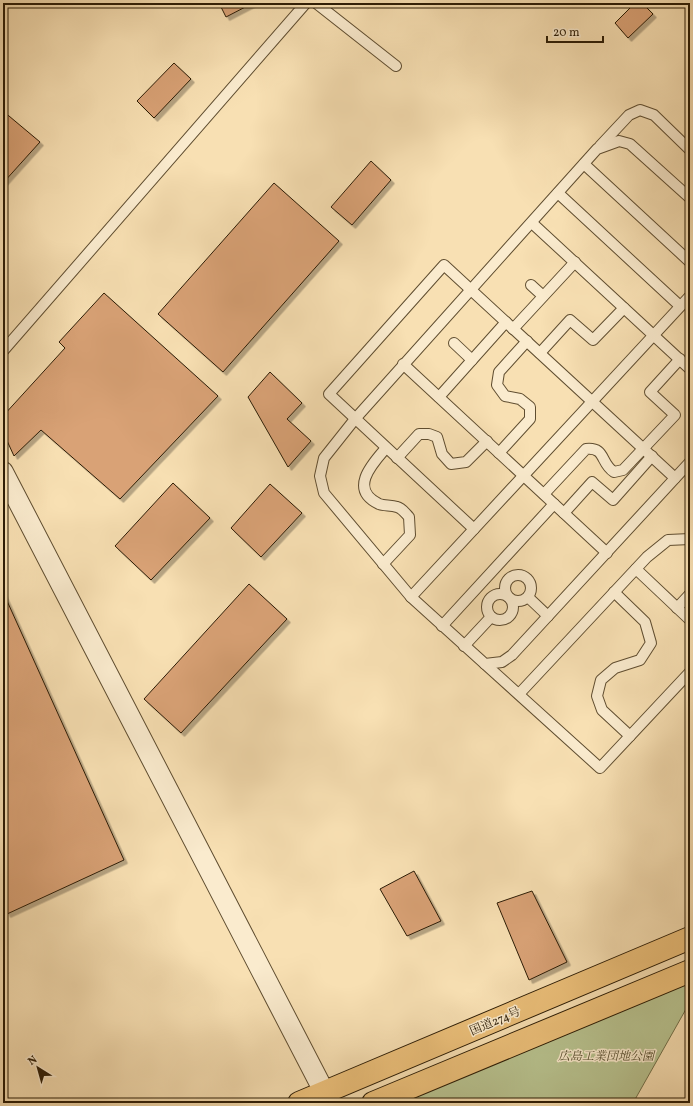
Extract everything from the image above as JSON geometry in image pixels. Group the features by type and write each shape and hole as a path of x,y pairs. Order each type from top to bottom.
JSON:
{"highway":[{"name":"国道274号","path":"300,1103 327,1098 690,938"},
{"path":"373,1103 690,971"}],"street":[{"path":"3,472 327,1098"}],"lane":[{"path":"3,351 306,3"},
{"path":"316,3 396,66"},
{"path":"690,150 654,116 640,110 629,115 354,419 324,458 320,476 324,493 410,597 600,768 690,672"},
{"path":"597,149 619,141 630,144 690,198"},
{"path":"584,164 690,262"},
{"path":"558,193 680,306"},
{"path":"532,222 624,308 686,362 650,392 675,415 613,500 592,482 564,513"},
{"path":"439,397 472,360 543,296 575,262"},
{"path":"474,529 354,419 329,394 444,265 675,478"},
{"path":"531,285 543,296"},
{"path":"410,597 690,296"},
{"path":"540,353 570,320 593,340 624,308"},
{"path":"499,453 530,419 530,407 520,398 505,396 497,385 498,372 527,341"},
{"path":"454,343 472,360"},
{"path":"403,364 607,553"},
{"path":"397,458 419,434 429,434 437,437 442,454 452,464 466,462 487,441"},
{"path":"383,564 410,535 409,517 398,507 379,504 368,496 364,484 366,471 386,448"},
{"path":"544,494 586,449 594,448 602,453 607,468 614,472 624,470 648,453"},
{"path":"485,664 502,662 512,655 690,462"},
{"path":"442,626 554,504"},
{"path":"519,694 647,557 668,540 690,539"},
{"path":"636,568 690,620"},
{"path":"528,597 516,601 509,598 505,595 496,595 489,600 487,609 491,617 502,620 509,616 513,605 509,598 506,594 505,586 510,578 518,575 529,582 531,590 528,597"},
{"path":"614,592 645,622 651,643 640,660 615,668 601,680 597,696 602,710 630,736"},
{"path":"677,608 690,594"},
{"path":"528,597 548,616"},
{"path":"464,646 491,617"}],"green space":[{"name":"広島工業団地公園","path":"690,971 690,1002 633,1103 373,1103"}],"building":[{"path":"219,3 253,3 226,17"},
{"path":"635,3 642,3 653,14 628,38 615,23"},
{"path":"174,63 191,79 154,118 137,101"},
{"path":"3,111 40,142 3,183"},
{"path":"371,161 391,180 352,225 331,207"},
{"path":"274,183 339,241 223,372 158,314"},
{"path":"104,293 218,396 120,499 41,430 14,456 3,432 3,416 65,348 59,342"},
{"path":"270,372 302,403 287,419 311,441 288,467 248,397"},
{"path":"173,483 210,518 151,580 115,546"},
{"path":"270,484 302,513 261,557 231,528"},
{"path":"249,584 287,619 181,733 144,699"},
{"path":"3,592 124,860 7,914 3,905"},
{"path":"414,871 441,921 407,936 380,889"},
{"path":"532,891 567,962 529,980 497,903"}]}
